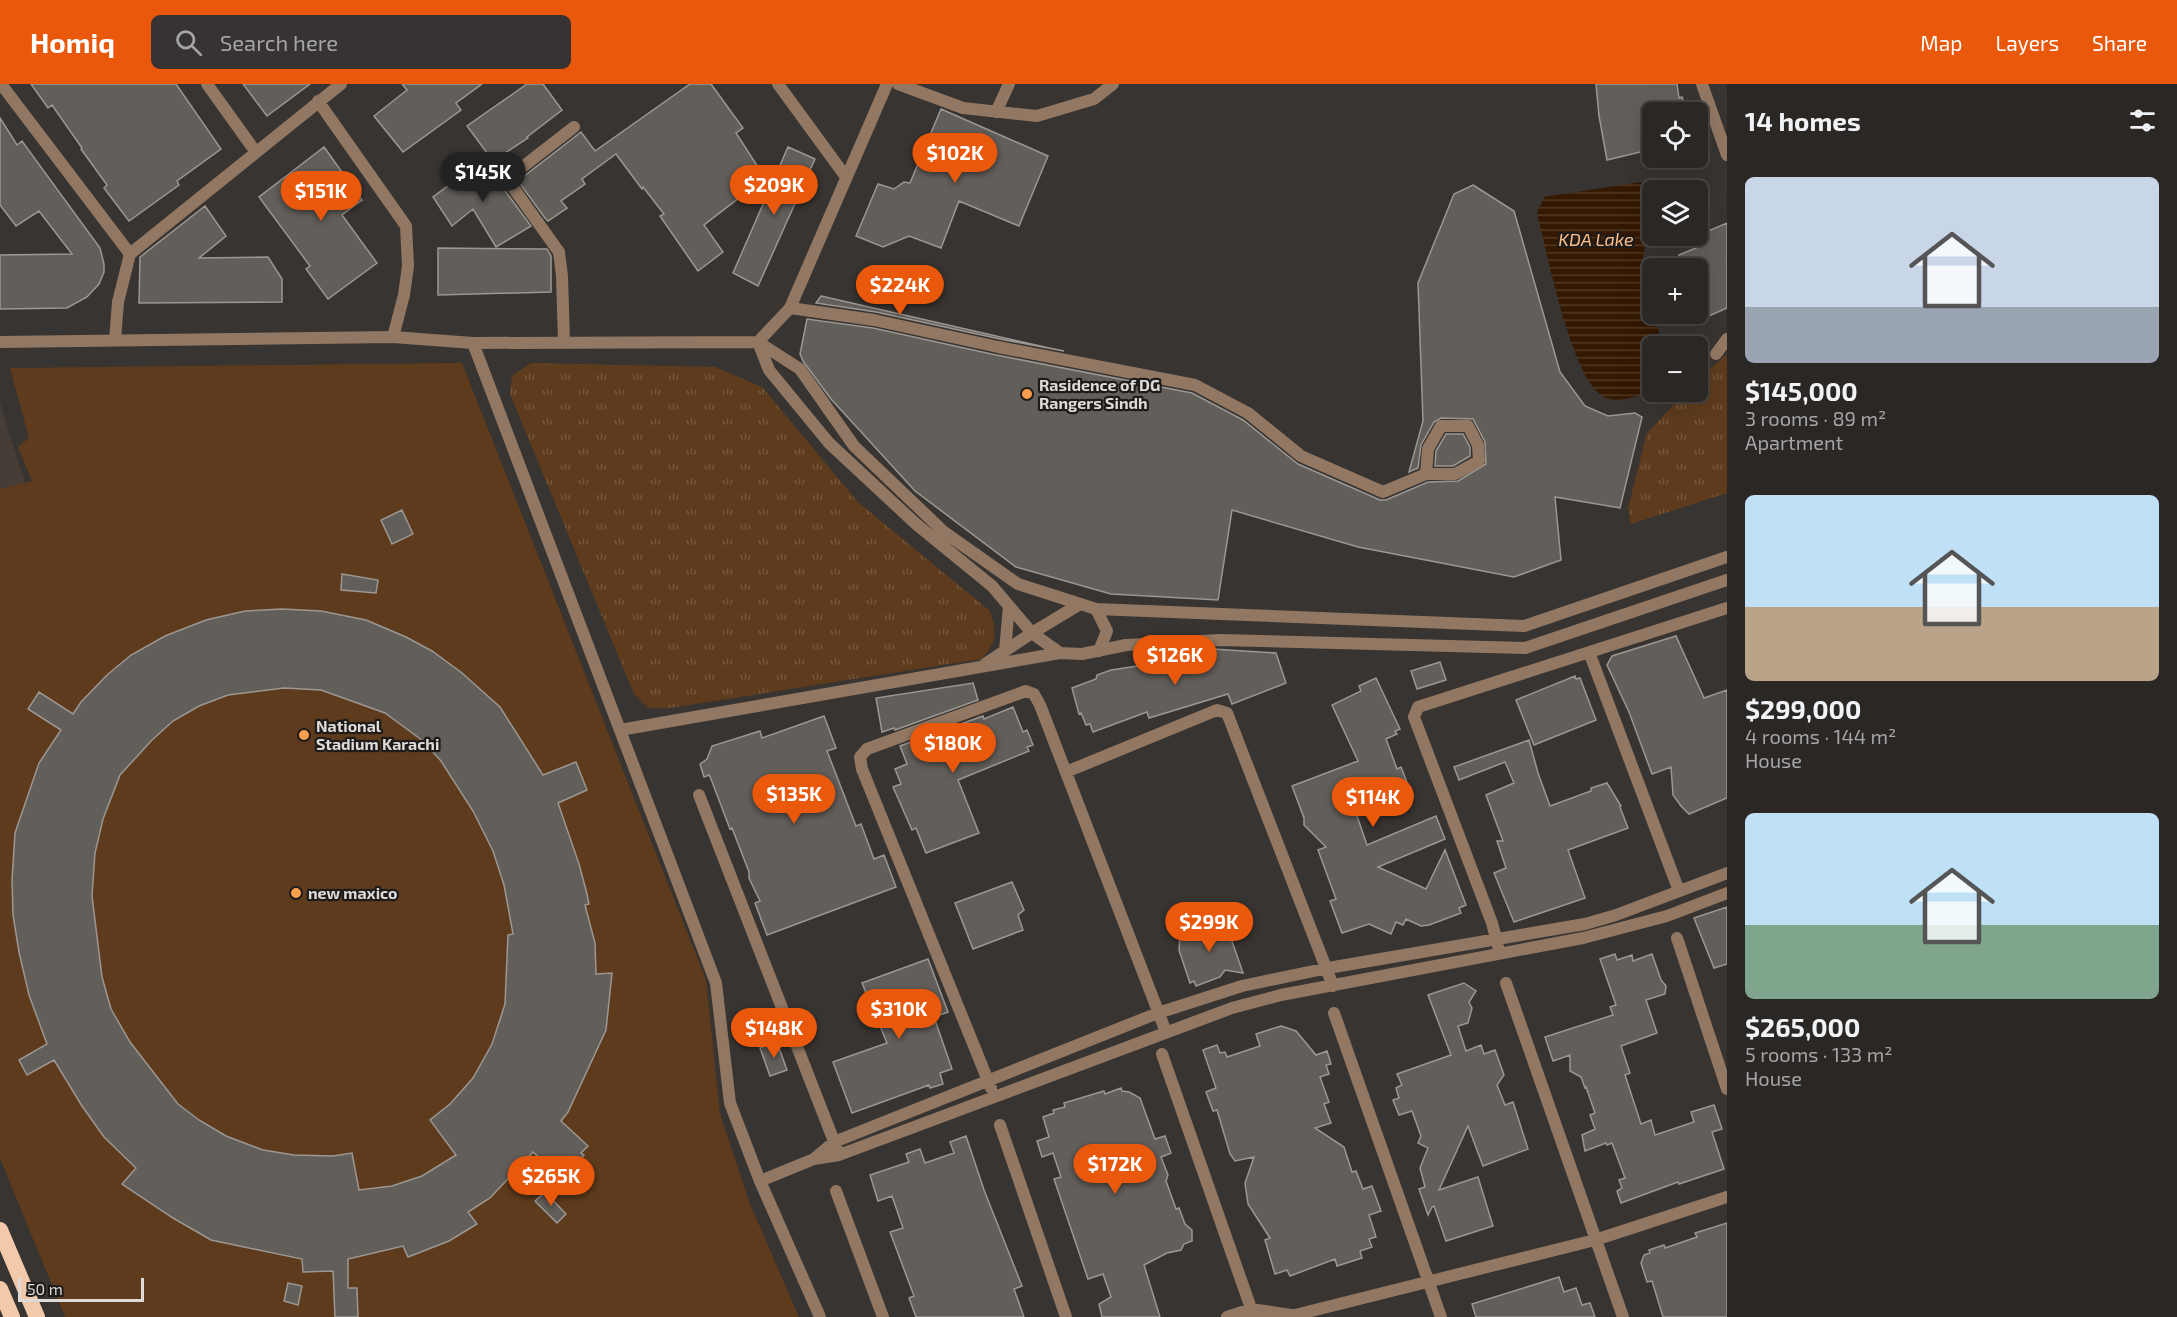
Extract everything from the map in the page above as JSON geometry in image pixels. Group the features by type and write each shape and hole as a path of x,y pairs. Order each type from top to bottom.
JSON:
{"highway":[{"path":"0,1230 38,1317"},
{"path":"0,1289 12,1317"}],"street":[{"path":"1,84 130,254"},
{"path":"207,84 255,151"},
{"path":"115,340 118,302 130,254 340,84"},
{"path":"778,84 846,177"},
{"path":"758,342 790,308 887,84"},
{"path":"898,84 963,108 1037,116 1094,99 1113,84"},
{"path":"996,112 1009,84"},
{"path":"1702,84 1727,155"},
{"path":"318,101 406,226 408,266 404,295 393,337"},
{"path":"564,342 559,252 507,179 574,127"},
{"path":"790,308 874,320 998,347 1195,385 1248,413 1301,456 1383,492 1426,474 1455,474 1479,461 1478,445 1468,426 1441,426 1428,449 1426,474"},
{"path":"0,342 393,337 472,343 758,342 800,369 854,446 944,532 1018,584 1096,609 1524,626 1727,557"},
{"path":"1716,354 1727,339"},
{"path":"758,342 769,370 829,443 916,524 992,586 1032,633 1060,653"},
{"path":"472,343 716,983 730,1103 760,1180 820,1317"},
{"path":"620,730 1060,653 1082,654 1126,645 1221,639 1525,648 1727,580"},
{"path":"981,667 1080,604"},
{"path":"1005,651 1009,606"},
{"path":"1500,953 1492,923 1414,717 1418,707 1727,608"},
{"path":"1096,609 1107,631 1099,651"},
{"path":"1589,652 1679,891"},
{"path":"994,1097 862,769 860,758 867,749 1026,691 1034,694 1166,1032"},
{"path":"1066,772 1217,710 1227,713 1328,968 1333,986"},
{"path":"699,795 839,1155"},
{"path":"814,1159 834,1142 1158,1013 1242,986 1328,968 1585,924 1616,915 1727,873"},
{"path":"760,1180 814,1159 839,1155 1232,1008 1281,995 1583,938 1667,916 1727,893"},
{"path":"1677,938 1727,1089"},
{"path":"1506,983 1623,1317"},
{"path":"1334,1013 1441,1317"},
{"path":"1162,1054 1253,1313"},
{"path":"1000,1125 1066,1317"},
{"path":"836,1191 883,1317"},
{"path":"1227,1317 1253,1313 1289,1316 1595,1240 1727,1197"}],"shaded area":[{"path":"0,403 25,483 0,489"}],"green space":[{"path":"1727,354 1727,493 1631,524 1628,508 1647,433 1676,402 1708,402 1708,370"},
{"name":"National Stadium Karachi","path":"462,363 706,980 720,1114 750,1204 799,1317 65,1317 0,1158 0,489 32,481 18,447 29,438 10,368"},
{"path":"531,363 715,367 762,387 858,502 990,611 994,637 990,648 981,659 670,708 648,708 634,694 510,394 512,376"}],"water":[{"name":"KDA Lake","path":"1642,183 1642,246 1645,246 1642,258 1642,324 1658,324 1659,336 1642,336 1642,394 1624,399 1602,396 1591,384 1580,364 1562,312 1537,213 1544,197"}],"building":[{"path":"31,84 176,84 221,149 177,181 179,185 129,221 104,188 107,185 52,105 48,108"},
{"path":"243,84 310,84 267,116"},
{"path":"402,84 482,84 456,103 461,110 403,152 374,116 407,90"},
{"path":"527,84 543,84 562,110 528,138 493,161 467,126"},
{"path":"690,84 711,84 743,128 736,133 765,178 704,225 723,252 698,271 660,216 664,214 616,154 582,179 585,184 561,201 567,208 548,221 518,181 581,132 595,151"},
{"path":"1596,84 1677,84 1679,98 1682,97 1684,102 1642,102 1642,152 1607,160"},
{"path":"941,109 1048,156 1019,226 959,201 941,248 909,236 883,247 856,236 878,184 894,189 904,182 910,183"},
{"path":"0,118 17,145 22,141 100,248 104,272 99,284 87,297 67,308 0,309 0,255 72,254 39,211 16,226 0,205"},
{"path":"324,147 362,200 342,215 377,263 328,299 306,269 310,266 259,197"},
{"path":"788,147 815,159 758,286 733,273"},
{"path":"485,158 499,178 500,184 531,226 496,247 473,209 452,226 433,197"},
{"name":"Rasidence of DG Rangers Sindh","path":"1473,185 1514,211 1560,372 1585,406 1608,416 1635,413 1642,417 1620,508 1555,497 1561,560 1514,577 1358,547 1232,510 1218,600 1111,594 1016,567 915,491 831,399 800,354 807,319 873,328 996,355 1192,393 1243,420 1298,464 1380,500 1386,500 1428,482 1458,481 1486,464 1485,442 1473,419 1441,418 1434,422 1421,445 1418,468 1409,472 1423,421 1418,283 1454,194"},
{"path":"205,206 226,236 199,258 268,257 282,279 282,302 139,303 140,257"},
{"path":"1727,223 1727,308 1709,316 1708,258 1681,258 1679,255 1696,248 1695,246 1708,246 1708,231"},
{"path":"438,248 547,249 551,256 551,292 438,295"},
{"path":"821,296 1064,351 876,312 816,303"},
{"path":"1446,434 1463,434 1470,447 1470,456 1453,466 1435,466 1436,451"},
{"path":"402,510 413,534 392,544 381,520"},
{"path":"342,574 378,580 376,593 341,590"},
{"path":"282,609 321,611 366,620 406,637 432,651 462,673 500,707 543,775 576,762 587,790 558,803 587,894 589,904 585,905 595,943 596,974 612,973 606,1030 568,1112 561,1121 588,1146 581,1153 584,1155 563,1180 533,1152 490,1198 468,1212 477,1224 449,1241 408,1257 403,1246 348,1259 348,1288 357,1288 358,1317 335,1317 333,1271 303,1272 302,1259 211,1240 122,1184 136,1168 104,1137 54,1060 27,1075 19,1060 47,1044 29,995 13,915 12,880 15,833 39,763 61,730 28,709 39,692 73,714 81,702 107,675 131,655 165,636 206,620 245,611","holes":["284,688 321,690 385,713 423,741 441,761 473,811 493,851 504,885 513,934 508,935 505,1004 492,1044 473,1078 450,1104 430,1120 456,1155 422,1176 392,1186 359,1190 352,1153 333,1156 294,1155 263,1150 226,1136 178,1104 130,1042 111,1009 102,977 92,896 95,853 103,819 120,775 173,721 199,706 228,695"]},
{"path":"1676,636 1704,698 1727,690 1727,798 1689,814 1673,795 1671,767 1652,774 1629,712 1607,665 1612,656"},
{"path":"1212,649 1276,653 1286,683 1232,704 1228,694 1149,718 1147,712 1093,732 1090,724 1086,725 1081,713 1079,714 1072,688 1096,679 1097,675 1111,670 1178,660 1181,665 1215,657"},
{"path":"1440,662 1446,680 1417,689 1411,671"},
{"path":"1575,676 1576,679 1580,678 1596,720 1534,745 1516,700"},
{"path":"1376,678 1400,729 1395,731 1397,734 1386,739 1397,769 1401,767 1413,798 1397,804 1395,801 1357,816 1367,845 1436,816 1445,839 1378,867 1426,889 1445,850 1466,905 1459,908 1461,913 1429,925 1421,926 1406,919 1403,925 1396,922 1391,934 1369,924 1342,933 1330,901 1336,899 1318,850 1326,847 1304,825 1304,818 1292,786 1358,761 1332,705 1361,691 1359,686"},
{"path":"973,683 978,700 895,730 894,728 882,732 876,698"},
{"path":"1013,707 1023,732 1027,730 1033,745 1027,747 1029,751 958,780 979,833 926,853 916,828 912,830 893,787 901,784 895,769 907,764 900,746 983,716 984,719"},
{"path":"824,716 836,748 827,751 856,826 861,824 874,859 884,855 896,887 767,935 755,903 760,901 749,878 749,872 732,828 730,829 709,775 704,777 700,764 707,759 712,746 760,731 762,738"},
{"path":"1529,740 1550,806 1607,783 1621,806 1628,828 1568,850 1585,898 1514,922 1494,873 1506,868 1497,841 1503,841 1486,795 1514,783 1505,762 1459,780 1454,767"},
{"path":"1012,882 1024,910 1018,915 1023,930 973,949 955,903"},
{"path":"1727,907 1727,964 1714,968 1694,918"},
{"path":"1224,918 1243,973 1225,970 1220,977 1196,986 1194,981 1190,983 1179,950 1180,935"},
{"path":"1615,954 1617,960 1632,955 1633,961 1652,954 1661,980 1666,986 1665,994 1646,1000 1657,1033 1621,1046 1630,1073 1625,1075 1641,1124 1651,1120 1655,1135 1694,1122 1691,1112 1714,1105 1722,1129 1712,1132 1724,1169 1679,1184 1678,1182 1621,1203 1617,1191 1622,1188 1619,1180 1625,1178 1612,1143 1585,1151 1582,1135 1595,1129 1590,1115 1595,1113 1586,1087 1581,1077 1570,1071 1570,1055 1553,1061 1545,1037 1613,1015 1610,1007 1616,1005 1600,959"},
{"path":"928,959 948,1012 934,1017 952,1069 940,1073 943,1084 930,1088 929,1085 852,1113 833,1062 887,1043 862,983"},
{"path":"1464,983 1476,991 1469,1002 1472,1008 1468,1023 1458,1026 1466,1051 1481,1045 1484,1054 1495,1050 1504,1075 1497,1085 1505,1105 1513,1102 1528,1149 1483,1166 1468,1126 1439,1190 1478,1177 1493,1226 1446,1241 1434,1206 1428,1215 1419,1189 1425,1187 1420,1168 1428,1148 1418,1143 1421,1136 1412,1111 1399,1115 1393,1100 1399,1098 1396,1088 1402,1085 1397,1074 1451,1055 1428,995"},
{"path":"1281,1026 1296,1031 1316,1055 1327,1051 1331,1064 1326,1065 1329,1074 1320,1077 1329,1102 1324,1104 1331,1123 1315,1128 1344,1147 1352,1172 1356,1171 1363,1189 1372,1186 1381,1211 1369,1215 1376,1237 1369,1239 1372,1247 1360,1251 1362,1258 1337,1266 1335,1259 1290,1276 1287,1270 1275,1274 1265,1240 1270,1238 1248,1204 1245,1183 1254,1157 1235,1161 1230,1154 1217,1110 1213,1111 1206,1092 1216,1088 1203,1050 1217,1045 1220,1053 1225,1052 1227,1057 1260,1046 1256,1034"},
{"path":"777,1042 787,1070 770,1076 760,1048"},
{"path":"1121,1088 1122,1091 1140,1098 1155,1139 1165,1136 1171,1153 1161,1157 1168,1175 1166,1181 1176,1209 1179,1208 1185,1224 1192,1230 1192,1241 1184,1244 1181,1250 1167,1253 1144,1265 1160,1317 1102,1317 1099,1304 1111,1297 1103,1274 1088,1279 1054,1179 1061,1177 1053,1153 1042,1157 1037,1141 1049,1137 1043,1117 1054,1113 1053,1110 1065,1107 1064,1103"},
{"path":"966,1136 984,1190 1022,1286 1014,1289 1024,1317 916,1317 909,1298 914,1296 890,1232 903,1228 892,1196 878,1201 870,1175 909,1162 906,1154 920,1149 925,1163 954,1153 950,1142"},
{"path":"545,1192 566,1214 557,1223 535,1201"},
{"path":"1727,1223 1727,1317 1663,1317 1652,1281 1647,1282 1641,1263 1644,1255 1650,1253 1649,1250 1664,1245 1665,1248 1697,1237 1695,1233"},
{"path":"1559,1277 1564,1292 1576,1288 1582,1305 1590,1303 1595,1317 1476,1317 1472,1304"},
{"path":"288,1283 302,1286 298,1305 284,1301"}],"place":[{"name":"Rasidence of DG Rangers Sindh","path":"1027,394"},
{"name":"National Stadium Karachi","path":"304,735"},
{"name":"new maxico","path":"296,893"}]}
